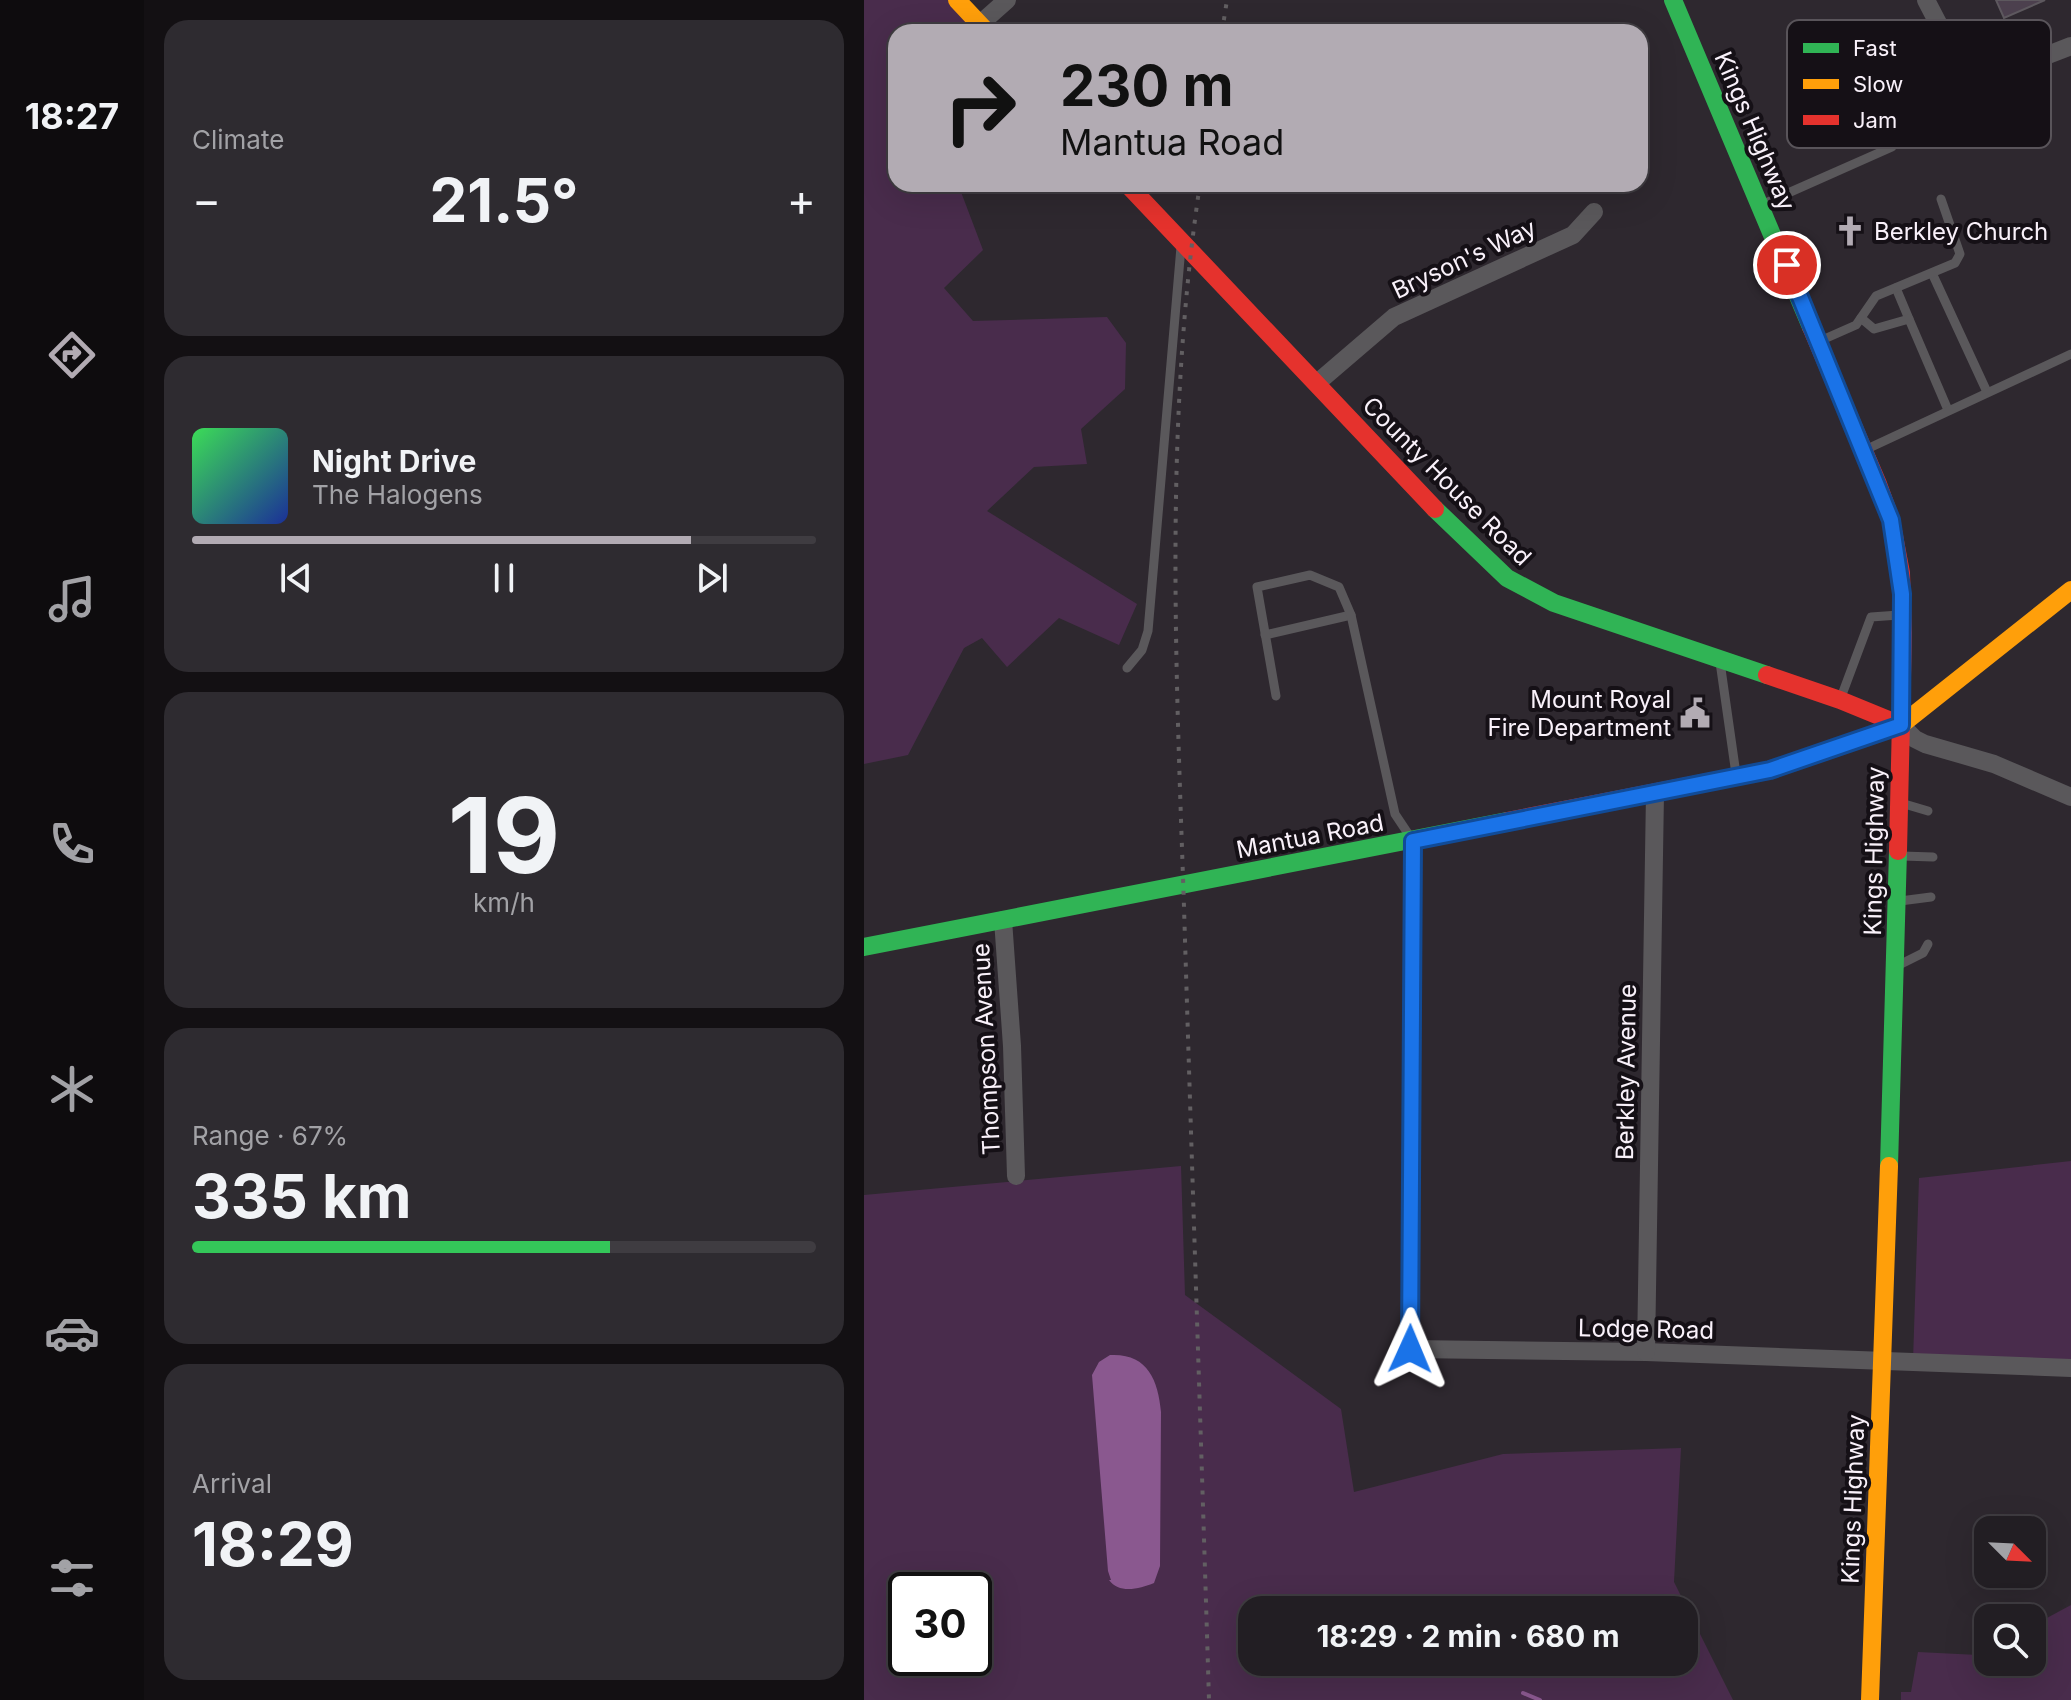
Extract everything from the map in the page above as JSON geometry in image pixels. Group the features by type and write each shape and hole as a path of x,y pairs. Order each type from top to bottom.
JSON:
{"main road":[{"path":"957,0 980,24"},
{"name":"Kings Highway","path":"1673,0 1864,451 1891,520 1901,573 1903,615 1896,966 1870,1700"},
{"name":"County House Road","path":"1135,192 1447,522 1507,578 1554,603 1840,700 1901,725"},
{"name":"Mantua Road","path":"864,947 1770,770 1901,725 2071,590"}],"street":[{"path":"987,24 1007,0"},
{"path":"1926,0 1936,20"},
{"path":"2051,54 2071,46"},
{"name":"Bryson's Way","path":"1317,383 1394,317 1573,235 1594,212"},
{"path":"1901,725 1925,744 1994,764 2071,797"},
{"name":"Berkley Avenue","path":"1646,1352 1655,793"},
{"name":"Lodge Road","path":"1413,841 1410,1349 1646,1352 2071,1368"},
{"name":"Thompson Avenue","path":"1003,920 1012,1046 1016,1176"}],"lane":[{"path":"1761,205 1890,148"},
{"path":"1818,341 1856,325 1876,296 1955,263 1960,254 1941,199"},
{"path":"1127,668 1142,650 1148,631 1181,239"},
{"path":"1932,273 1987,392"},
{"path":"1896,288 1948,410"},
{"path":"1861,318 1874,329 1909,319"},
{"path":"1864,451 2071,354"},
{"path":"1276,696 1257,587 1310,575 1339,587 1351,615 1395,814 1413,841"},
{"path":"1265,635 1351,615"},
{"path":"1840,700 1871,617 1903,615"},
{"path":"1720,659 1737,777"},
{"path":"1900,803 1928,811"},
{"path":"1898,856 1933,857"},
{"path":"1897,901 1931,897"},
{"path":"1896,966 1923,953 1928,944"}],"shaded area":[{"path":"864,0 959,0 982,24 888,24 888,192 961,192 983,250 944,288 973,321 1107,317 1126,343 1125,389 1081,429 1087,464 1034,467 987,511 1137,604 1119,645 1059,618 1007,667 982,638 964,648 908,755 864,764"},
{"path":"2071,1161 2071,1365 1913,1361 1919,1178"},
{"path":"1181,1166 1185,1295 1341,1409 1354,1492 1503,1454 1681,1448 1674,1582 1681,1596 1238,1596 1238,1676 1698,1676 1698,1630 1733,1700 864,1700 864,1195"},
{"path":"1110,1355 1133,1358 1142,1363 1157,1389 1161,1412 1160,1566 1154,1583 1130,1589 1113,1584 1108,1571 1092,1375 1099,1362"},
{"path":"2071,1605 2071,1700 1901,1700 1901,1692 1911,1692 1918,1652 1974,1655 1974,1676 2046,1676 2046,1618"}],"building":[{"path":"1996,0 2045,0 2004,18"}],"waterway":[{"path":"1523,1693 1540,1700"}],"railway":[{"path":"1223,24 1227,0"},
{"path":"1199,192 1181,364 1176,636 1209,1700"}],"traffic: fast":[{"path":"1673,0 1811,327"},
{"path":"1435,509 1507,578 1554,603 1767,675"},
{"path":"864,947 1507,821"},
{"path":"1889,1166 1898,851"}],"traffic: slow":[{"path":"957,0 980,24"},
{"path":"1869,736 1901,725 2071,590"},
{"path":"1870,1700 1889,1166"}],"traffic: jam":[{"path":"1135,192 1435,509"},
{"path":"1811,327 1878,484 1891,520 1901,573 1903,633 1898,851"},
{"path":"1767,675 1901,725"},
{"path":"1507,821 1770,770 1869,736"}],"place":[{"name":"Berkley Church","path":"1850,231"},
{"name":"Mount Royal Fire Department","path":"1695,713"}],"route":[{"path":"1410,1349 1413,841 1770,770 1901,725 1901,573 1891,520 1787,265"}]}
